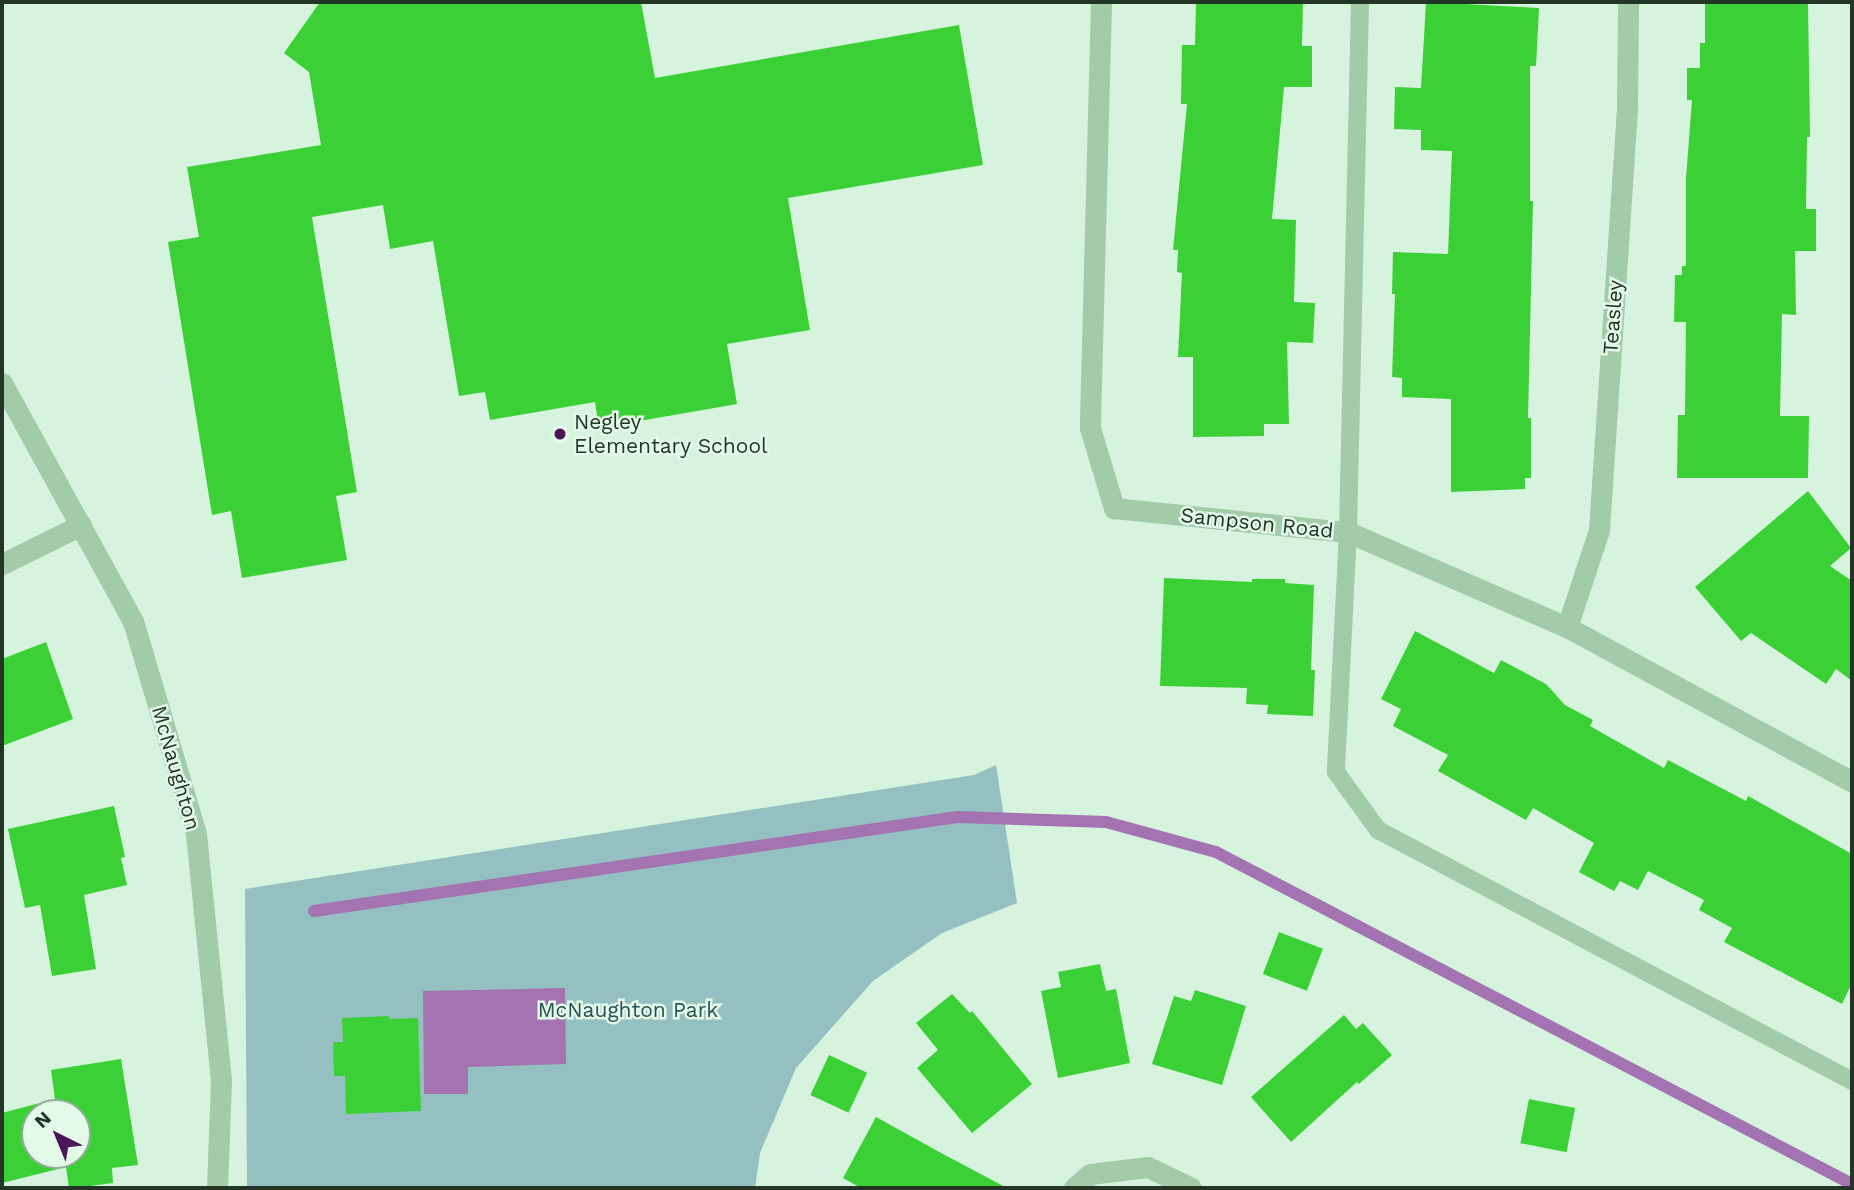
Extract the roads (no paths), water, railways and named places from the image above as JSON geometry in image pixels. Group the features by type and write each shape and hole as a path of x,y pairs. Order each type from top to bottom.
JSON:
{"street":[{"name":"Sampson Road","path":"1101,2 1090,428 1114,508 1348,533 1567,627 1852,782"},
{"name":"Teasley","path":"1567,627 1599,530 1627,105 1628,2"},
{"name":"McNaughton","path":"2,383 134,621 196,834 221,1080 217,1188"},
{"path":"2,564 81,525"},
{"path":"1074,1188 1090,1174 1148,1167 1191,1188"}],"lane":[{"path":"1360,2 1348,533 1336,772 1378,830 1852,1081"}],"waterway":[{"path":"314,911 957,817 1106,822 1216,852 1852,1184"}],"place":[{"name":"Negley Elementary School","path":"560,434"}],"park label":[{"name":"McNaughton Park","path":"628,1010"}]}
